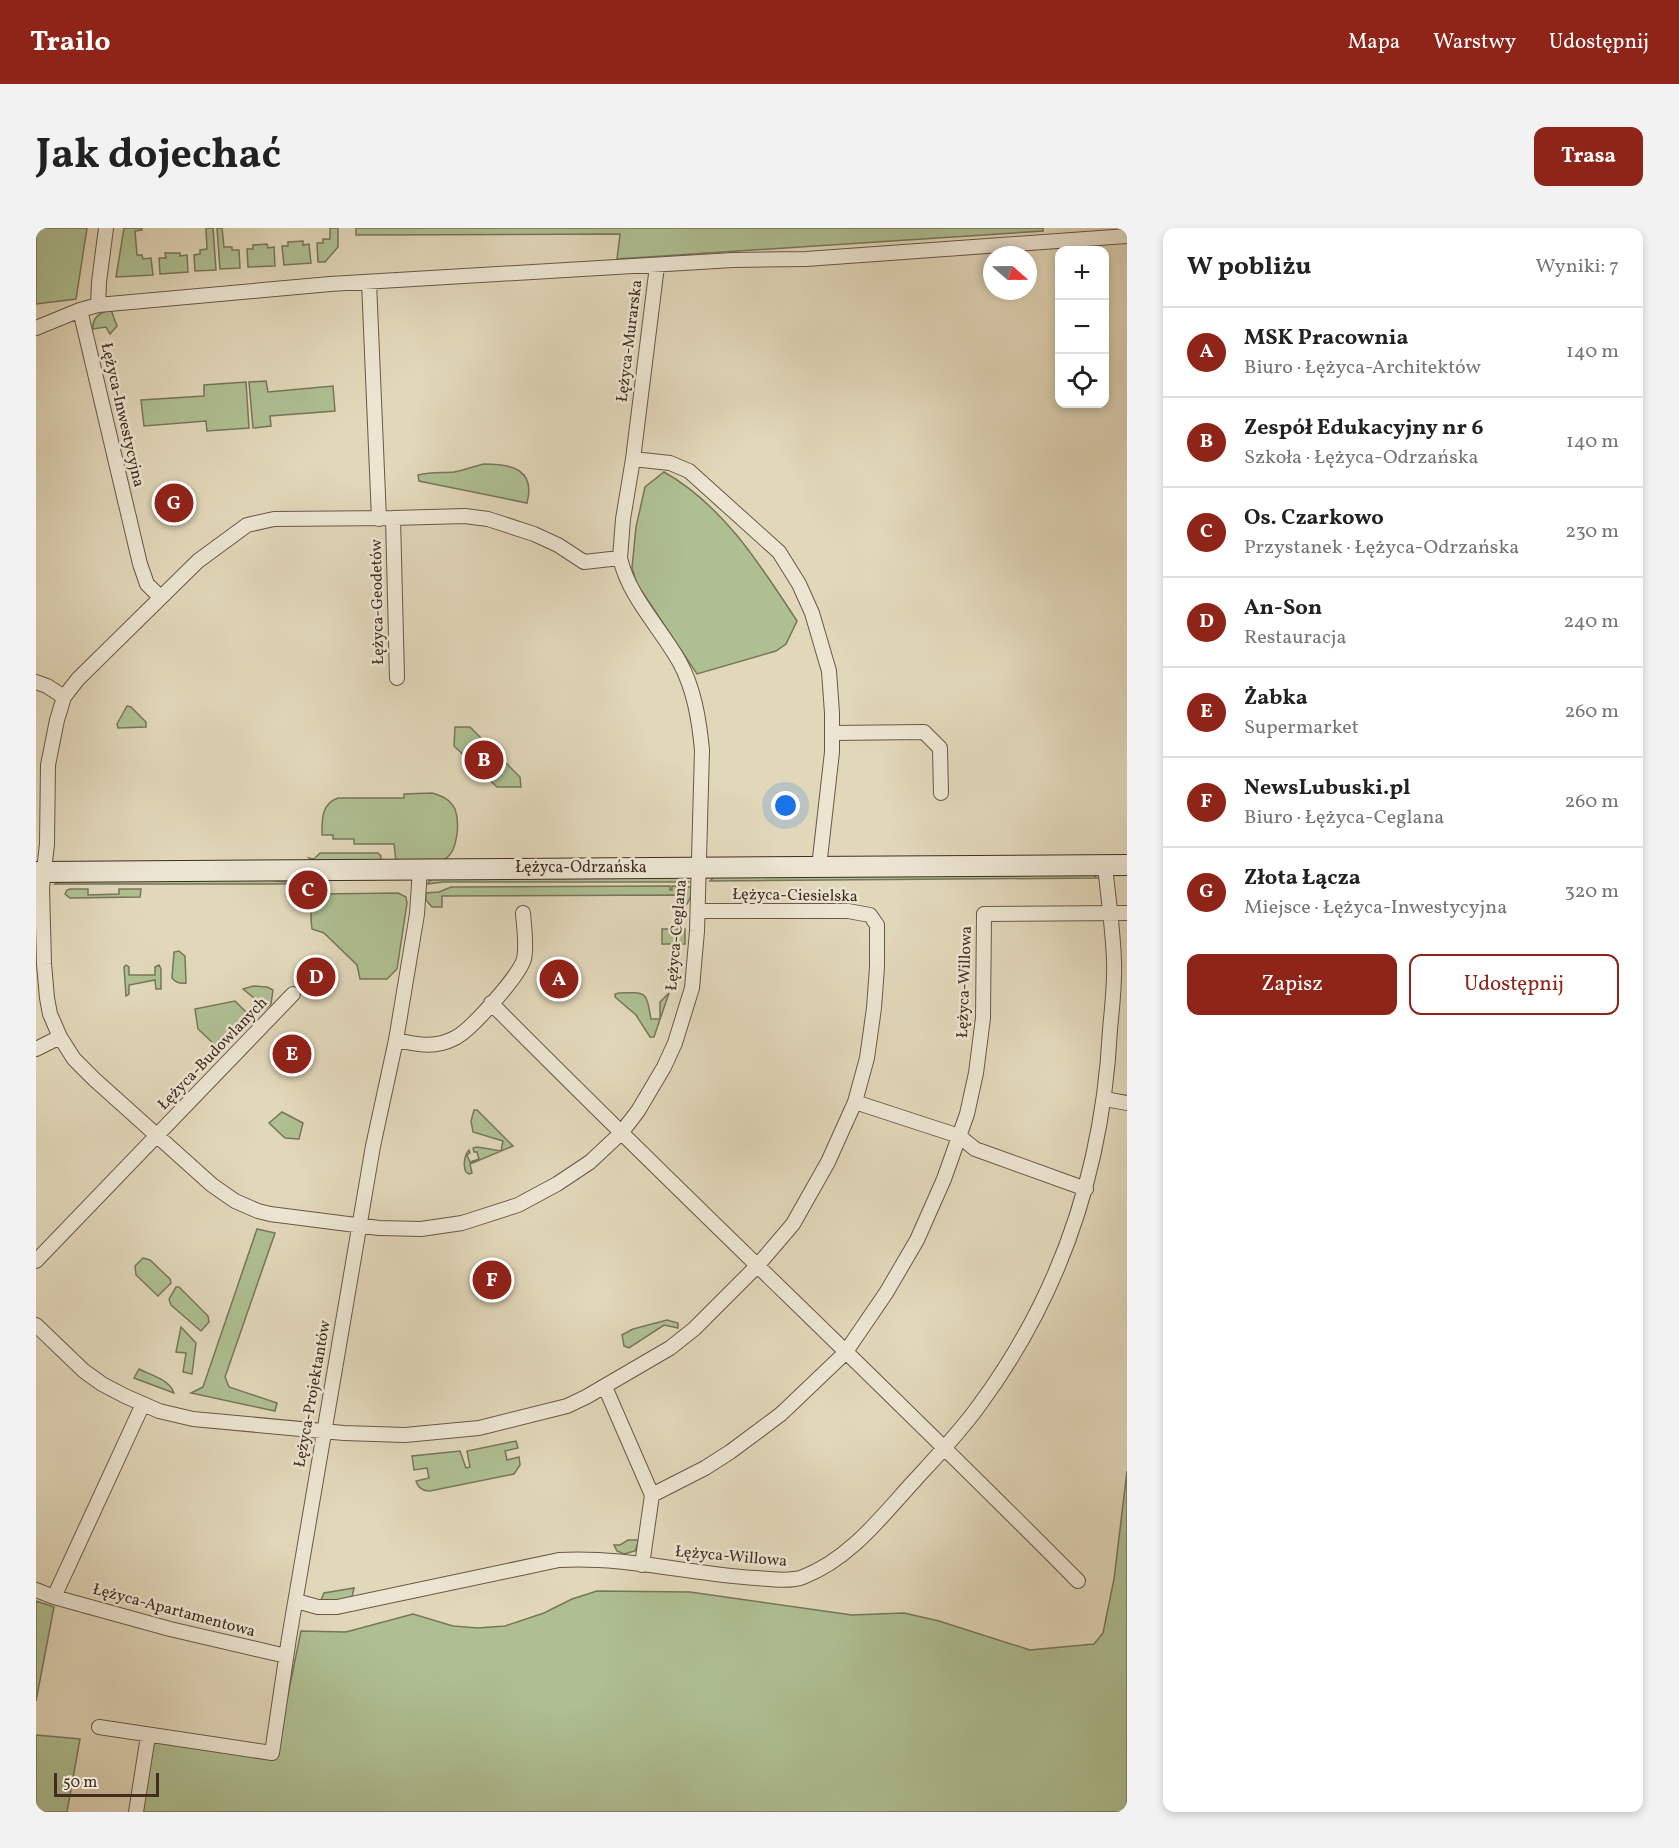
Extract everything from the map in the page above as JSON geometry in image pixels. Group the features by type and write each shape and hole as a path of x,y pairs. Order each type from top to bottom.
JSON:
{"main road":[{"name":"Łężyca-Odrzańska","path":"40,872 1127,865"}],"street":[{"path":"98,305 106,228"},
{"name":"Łężyca-Murarska","path":"620,558 623,519 633,459 657,266 733,260 806,259 1127,236"},
{"path":"36,328 98,305 330,284 657,266"},
{"path":"40,872 42,768 64,697 78,679 160,597 206,555 247,525 274,519 386,518 369,282"},
{"name":"Łężyca-Inwestycyjna","path":"80,310 140,564 147,584 160,597"},
{"path":"633,459 670,463 689,471 778,552 799,584 812,613 829,671 832,752 819,867"},
{"name":"Łężyca-Geodetów","path":"397,678 386,518 465,516 489,519 534,534 558,545 584,562 620,558"},
{"path":"620,558 632,591 680,662 693,697 700,726 702,750 700,868"},
{"path":"36,682 64,697"},
{"path":"832,733 924,732 940,748 941,793"},
{"name":"Łężyca-Willowa","path":"296,1601 318,1607 337,1607 559,1560 587,1558 745,1577 800,1579 832,1563 864,1536 980,1406 1040,1307 1067,1247 1086,1190 1105,1100 1114,964 1105,865"},
{"name":"Łężyca-Ceglana","path":"360,1224 379,1228 421,1229 462,1224 493,1214 518,1205 570,1177 621,1133 644,1102 664,1067 675,1043 692,988 700,868"},
{"name":"Łężyca-Projektantów","path":"99,1728 272,1753 286,1656 373,1146 396,1040 417,914 420,869"},
{"name":"Łężyca-Budowlanych","path":"40,872 47,998 50,1014 60,1037 74,1059 220,1192 247,1207 270,1214 360,1224"},
{"name":"Łężyca-Ciesielska","path":"36,1325 84,1371 102,1384 143,1404 175,1416 324,1431 405,1435 479,1428 567,1406 605,1387 670,1348 694,1329 758,1266 793,1224 828,1162 855,1102 867,1058 877,967 877,925 870,915 848,911 698,911"},
{"path":"396,1040 424,1045 440,1044 456,1038 471,1025 514,979 523,961 525,947 523,913"},
{"name":"Łężyca-Willowa","path":"652,1495 705,1468 730,1452 781,1414 845,1353 880,1303 917,1240 944,1179 967,1114 982,1025 984,914 1127,913"},
{"name":"Łężyca-Budowlanych","path":"157,1137 292,994"},
{"path":"491,1003 845,1353 945,1447 1078,1581"},
{"path":"36,1049 60,1037"},
{"path":"1105,1100 1127,1103"},
{"path":"855,1102 959,1136 975,1149 1086,1190"},
{"path":"36,1261 157,1137"},
{"path":"605,1387 652,1495 642,1565"},
{"path":"54,1597 143,1404"},
{"name":"Łężyca-Apartamentowa","path":"36,1590 170,1629 286,1656"},
{"path":"136,1812 148,1736"}],"green space":[{"path":"36,228 87,228 76,299 36,304"},
{"path":"124,228 142,228 142,230 135,231 137,255 142,255 143,259 151,258 153,275 116,277"},
{"path":"206,228 213,228 216,270 195,271 194,255 200,254 200,250 207,249"},
{"path":"217,228 222,228 224,247 239,250 240,268 220,269"},
{"path":"330,228 338,228 338,247 325,262 318,262 317,243 323,243 323,239 330,239"},
{"path":"356,228 1043,228 1043,231 617,259 620,234 356,235"},
{"path":"303,241 303,245 309,244 311,263 284,265 282,246 288,246 288,242"},
{"path":"267,244 268,248 274,247 275,266 248,267 247,249 253,249 253,245"},
{"path":"165,253 187,255 188,272 160,274 159,258 166,258"},
{"path":"111,310 117,326 110,334 106,327 93,329 94,321 98,316"},
{"path":"266,381 268,392 333,386 335,411 270,416 271,426 253,428 249,382"},
{"path":"246,382 249,428 207,431 206,421 144,426 141,400 204,396 204,385"},
{"path":"484,464 503,465 519,471 528,483 527,503 419,481 418,475 457,471"},
{"path":"664,472 705,501 723,519 755,558 797,621 786,644 776,651 697,674 637,584 632,568 636,527 645,487"},
{"path":"127,706 131,707 146,722 146,727 118,728 117,724"},
{"path":"455,727 470,727 520,777 521,787 497,787 454,746"},
{"path":"432,793 448,800 457,815 455,845 448,857 439,862 396,862 394,844 354,844 354,839 333,839 333,835 322,835 325,808 338,798 404,798 404,794"},
{"path":"320,853 378,853 381,856 380,862 312,861 309,858 314,859"},
{"path":"1092,874 1097,878 710,881 715,876"},
{"path":"680,875 689,882 444,882 427,884 433,878"},
{"path":"252,878 301,884 55,884 59,881"},
{"path":"670,886 670,890 672,886 692,887 687,904 679,904 679,895 442,896 442,907 432,907 426,900 426,893 439,892 451,887"},
{"path":"70,889 88,889 88,895 119,894 119,889 141,889 140,897 70,898 65,894"},
{"path":"398,893 406,897 407,903 397,969 387,979 360,979 357,965 324,933 312,929 311,915 314,902 320,894"},
{"path":"662,929 685,929 685,944 662,944"},
{"path":"179,951 185,956 186,983 178,983 172,978 174,952"},
{"path":"126,965 129,967 129,975 155,975 155,967 159,965 161,989 156,989 155,980 129,985 129,994 126,996 124,967"},
{"path":"253,986 273,990 271,1004 262,1011 255,1007 259,1002 243,989"},
{"path":"669,993 654,1037 650,1037 636,1015 615,997 615,994 641,994 648,1003 651,1019 660,1019 660,1002"},
{"path":"235,1001 247,1013 216,1046 198,1029 195,1009"},
{"path":"474,1110 477,1110 513,1146 470,1164 472,1173 469,1174 464,1164 466,1155 469,1150 470,1153 467,1155 470,1162 479,1159 473,1148 501,1151 503,1141 473,1132 471,1121"},
{"path":"282,1112 303,1123 299,1139 285,1138 269,1123"},
{"path":"257,1229 275,1233 225,1377 229,1387 277,1403 275,1411 191,1393 203,1387"},
{"path":"143,1258 150,1260 170,1279 171,1283 158,1296 136,1275 135,1266"},
{"path":"176,1287 179,1287 208,1316 209,1322 201,1331 171,1305 169,1299"},
{"path":"667,1320 678,1323 678,1328 664,1325 629,1348 624,1346 622,1335 633,1329"},
{"path":"181,1327 196,1343 192,1374 183,1372 186,1353 176,1352"},
{"path":"139,1369 164,1381 174,1393 134,1378"},
{"path":"516,1441 518,1448 505,1451 507,1460 519,1457 520,1465 514,1474 430,1491 423,1490 416,1481 429,1478 427,1468 414,1470 412,1456 460,1451 466,1468 470,1467 467,1451"},
{"path":"1127,1471 1127,1812 135,1812 148,1748 163,1738 277,1748 301,1631 346,1632 413,1614 453,1626 478,1628 505,1626 597,1591 690,1592 852,1615 904,1613 939,1621 1030,1650 1094,1644 1103,1633 1114,1579"},
{"path":"628,1540 639,1540 635,1551 624,1554 617,1551 614,1545 620,1545"},
{"path":"354,1588 352,1597 329,1603 321,1600 324,1593"},
{"path":"36,1601 54,1607 36,1701"},
{"path":"36,1735 80,1739 67,1812 36,1812"}],"place":[{"name":"Złota Łącza","path":"174,503"},
{"name":"Zespół Edukacyjny nr 6","path":"484,760"},
{"name":"Os. Czarkowo","path":"308,890"},
{"name":"An-Son","path":"316,977"},
{"name":"MSK Pracownia","path":"559,979"},
{"name":"Żabka","path":"292,1054"},
{"name":"NewsLubuski.pl","path":"492,1280"}]}
